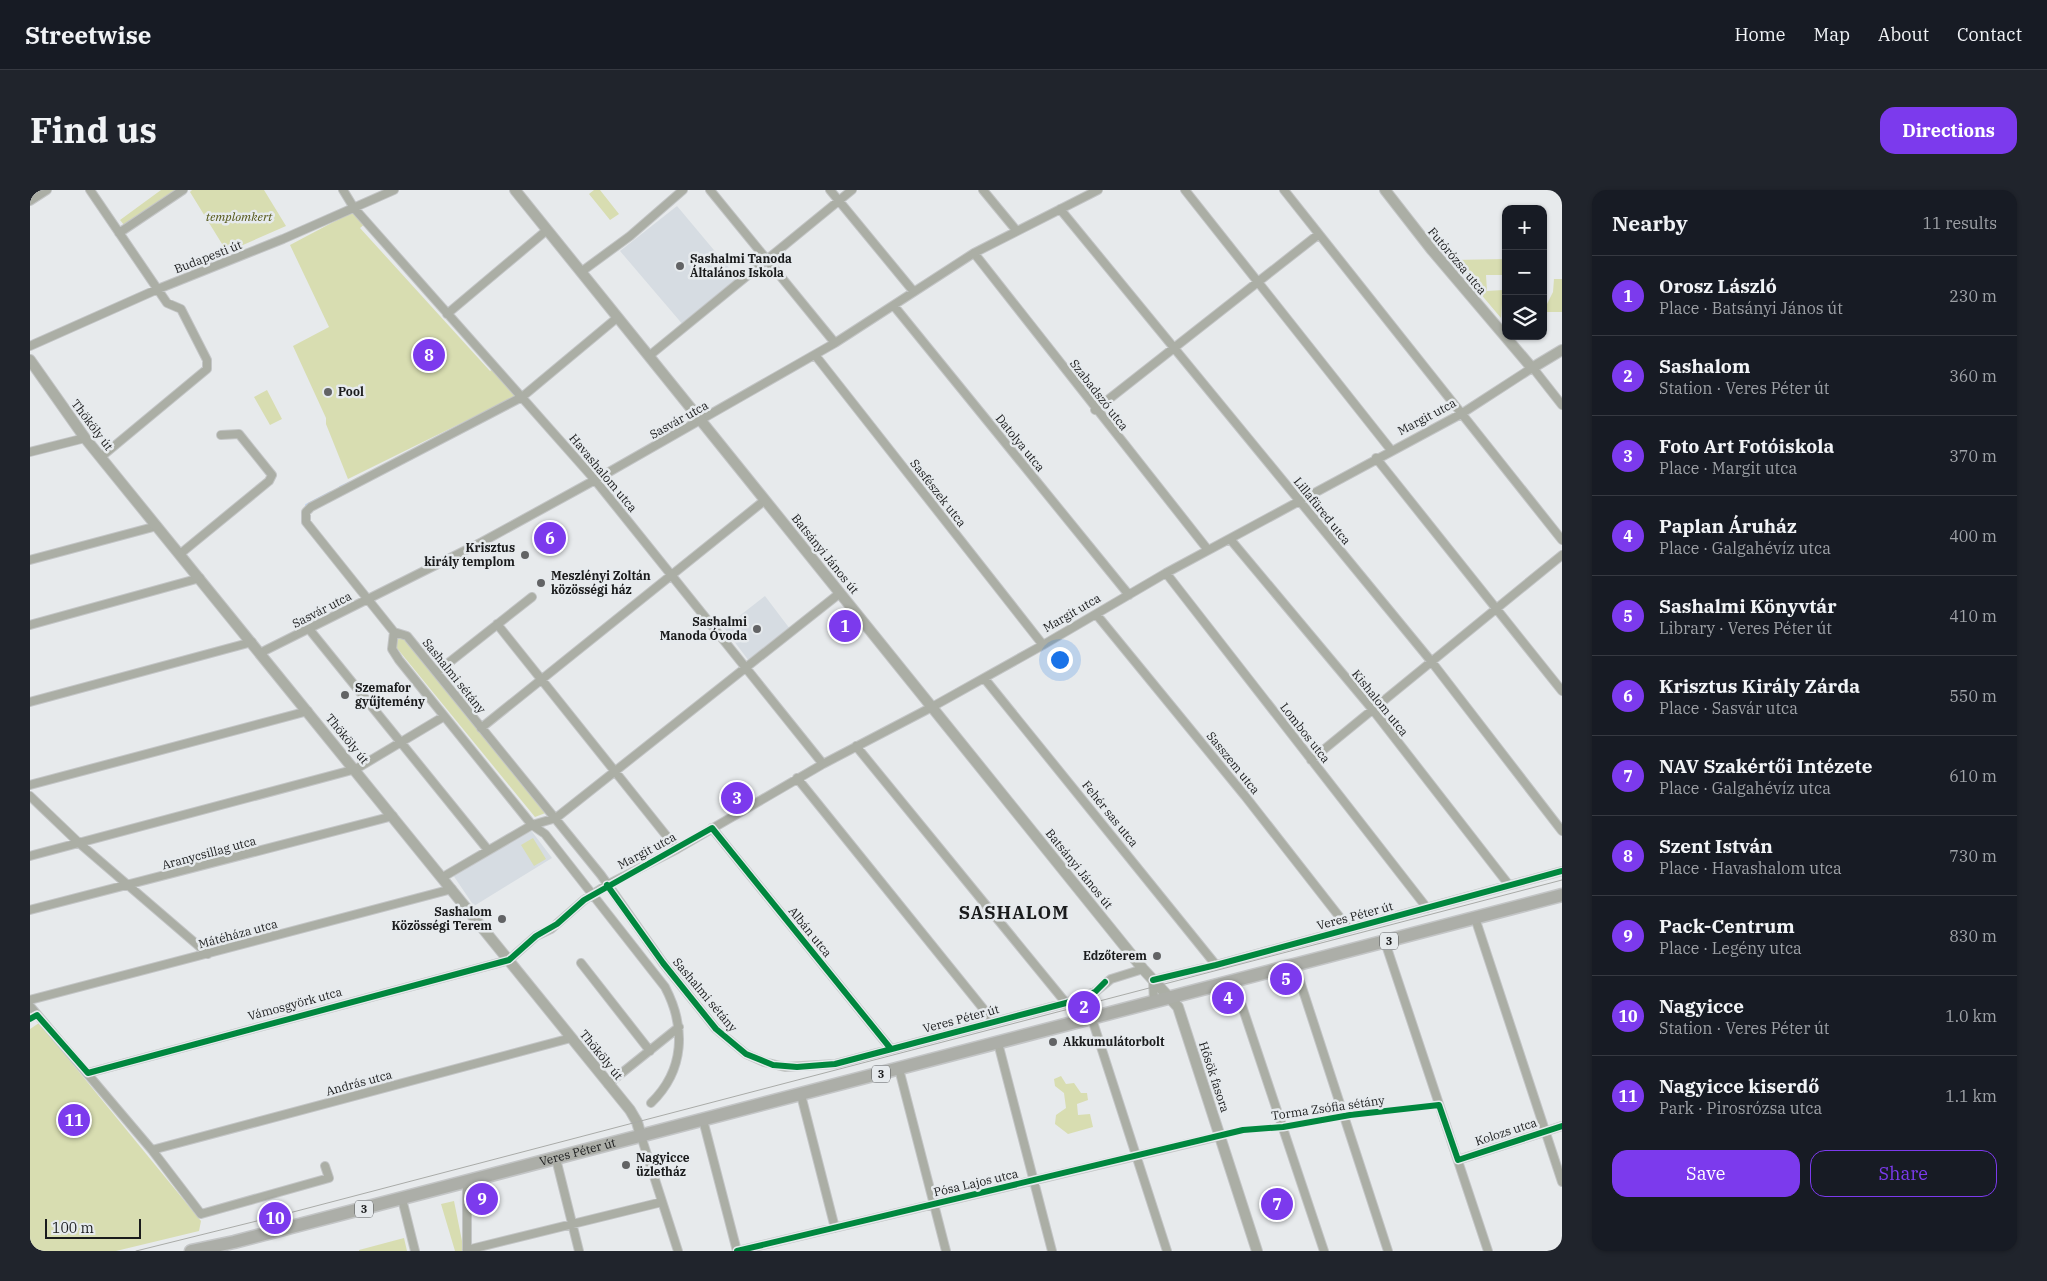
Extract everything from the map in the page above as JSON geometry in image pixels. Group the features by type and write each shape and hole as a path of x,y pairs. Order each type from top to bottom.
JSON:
{"main road":[{"name":"Veres Péter út","path":"235,1246 402,1199 1562,895"},
{"name":"3","path":"191,1251 235,1246"}],"street":[{"path":"30,202 47,190"},
{"path":"90,190 167,303 181,309 207,360 207,369 205,371 101,457"},
{"path":"119,233 183,190"},
{"name":"Havashalom utca","path":"343,190 354,208 595,480 822,764"},
{"name":"Budapesti út","path":"30,346 158,289 226,263 394,190"},
{"name":"Batsányi János út","path":"515,190 1143,969 1172,998"},
{"path":"581,272 630,236 683,190"},
{"path":"710,190 835,343"},
{"path":"830,190 914,292"},
{"path":"649,356 852,190"},
{"path":"983,190 1016,230"},
{"path":"1185,190 1391,450"},
{"path":"1284,190 1460,414 1562,540"},
{"name":"Futórózsa utca","path":"1385,190 1431,250 1562,404"},
{"name":"Sasvár utca","path":"260,653 482,542 595,480 815,355 974,254 1016,230 1095,191"},
{"name":"Lillafüred utca","path":"1060,209 1175,347 1431,662 1562,831"},
{"path":"447,314 547,230"},
{"path":"1095,410 1319,234"},
{"name":"Szabadszó utca","path":"974,254 1095,410 1208,550"},
{"name":"Datolya utca","path":"894,306 1129,595"},
{"path":"522,397 618,317"},
{"name":"Margit utca","path":"509,960 560,917 607,885 677,848 822,764 932,707 1044,645 1166,573 1460,414 1562,350"},
{"name":"Sasfészek utca","path":"815,355 1044,645"},
{"name":"Thököly út","path":"30,360 85,438 356,770 635,1118 641,1136"},
{"name":"Sashalmi sétány","path":"522,397 308,510 305,515 306,522 394,632 407,636 480,728 556,818 601,875 663,963 716,1029 739,1049 773,1065 818,1066"},
{"path":"180,554 269,481 272,475 239,434 221,435"},
{"path":"30,452 85,438"},
{"path":"1376,458 1562,692"},
{"path":"480,728 765,500"},
{"path":"30,560 156,526"},
{"name":"Kishalom utca","path":"1230,539 1373,710 1508,885"},
{"path":"1311,760 1562,555"},
{"name":"Lombos utca","path":"1166,573 1427,908"},
{"path":"30,625 200,578"},
{"path":"442,878 532,825 556,818 840,594"},
{"path":"437,672 532,597"},
{"name":"Sasszem utca","path":"1096,614 1245,796 1349,929"},
{"path":"497,624 677,848"},
{"path":"309,629 488,850"},
{"path":"394,632 392,649 443,717 532,825 545,834 653,970 672,1001 680,1027 678,1051 671,1075 663,1090 651,1103"},
{"path":"30,702 252,642"},
{"name":"Fehér sas utca","path":"984,678 1216,965"},
{"path":"30,785 308,711"},
{"path":"30,856 356,770 443,717"},
{"path":"856,746 1066,1003"},
{"path":"797,778 994,1022"},
{"path":"30,796 79,843 208,954"},
{"name":"Aranycsillag utca","path":"30,910 130,886 393,816"},
{"name":"Albán utca","path":"712,828 891,1049"},
{"name":"Veres Péter út","path":"1153,980 1216,965 1562,871"},
{"name":"Mátéháza utca","path":"30,1000 452,889"},
{"path":"1475,918 1562,1182"},
{"path":"1385,942 1458,1160 1485,1250"},
{"name":"Vámosgyörk utca","path":"88,1073 509,960"},
{"path":"581,963 650,1051"},
{"path":"653,970 663,963"},
{"path":"1295,966 1388,1251"},
{"name":"Veres Péter út","path":"818,1066 1066,1003 1095,992 1111,979 1143,969"},
{"path":"1153,980 1154,1003"},
{"path":"1234,982 1324,1251"},
{"name":"Hősök fasora","path":"1172,998 1178,1007 1257,1251"},
{"path":"30,1006 34,1017 88,1073 152,1150 201,1214 329,1178 325,1166"},
{"path":"1092,1019 1167,1251"},
{"path":"608,1084 680,1027"},
{"name":"András utca","path":"152,1150 571,1038"},
{"path":"998,1043 1052,1251"},
{"path":"899,1069 946,1251"},
{"path":"801,1095 835,1228"},
{"path":"702,1120 737,1251"},
{"name":"Kolozs utca","path":"1458,1160 1562,1126"},
{"path":"641,1136 678,1251"},
{"name":"Pósa Lajos utca","path":"737,1251 1220,1136"},
{"path":"556,1159 579,1251"},
{"path":"467,1182 466,1250 662,1202"},
{"path":"402,1199 415,1251"}],"shaded area":[{"name":"Sashalmi Tanoda Általános Iskola","path":"677,206 739,280 684,326 620,251"},
{"name":"Sashalmi Manoda Óvoda","path":"765,596 790,629 749,661 724,628"},
{"path":"530,829 552,858 474,906 453,875"}],"green space":[{"path":"161,190 177,190 124,225 120,220"},
{"name":"templomkert","path":"192,190 264,190 286,226 227,252 190,192"},
{"path":"594,190 600,190 619,214 610,220 589,194"},
{"path":"356,210 366,223 360,228 490,371 493,369 518,395 348,479 326,424 326,418 293,346 329,327 290,245"},
{"path":"1502,259 1502,275 1486,275 1487,291 1502,290 1501,318 1452,260"},
{"path":"1554,279 1562,279 1562,312 1547,312 1547,304 1553,292"},
{"path":"267,390 282,419 270,425 254,397"},
{"path":"401,637 406,638 548,812 535,817 396,647 396,641"},
{"path":"533,838 546,859 534,866 521,845"},
{"path":"39,1023 201,1221 199,1231 116,1251 30,1251 30,1029"},
{"path":"1061,1076 1066,1084 1074,1083 1081,1093 1087,1093 1088,1100 1077,1104 1078,1115 1090,1114 1093,1127 1068,1134 1055,1124 1056,1115 1066,1108 1064,1093 1055,1086 1054,1079"},
{"path":"454,1201 464,1251 455,1251 441,1204"},
{"path":"404,1238 407,1251 359,1251 359,1250"}],"waterway":[{"path":"340,487 351,482"},
{"path":"306,505 331,492"}],"tram line":[{"path":"136,1251 293,1212 1562,880"}],"cycle path":[{"path":"30,1019 37,1015 88,1073 509,960 536,936 557,924 584,900 712,828 891,1049"},
{"path":"1153,980 1216,965 1562,871"},
{"path":"607,885 663,963 716,1029 746,1054 773,1065 797,1067 835,1064 1066,1003 1095,992 1105,982"},
{"name":"Torma Zsófia sétány","path":"737,1251 1243,1130 1283,1127 1350,1115 1439,1105 1458,1160 1562,1126"}],"place":[{"name":"Sashalmi Tanoda Általános Iskola","path":"680,266"},
{"name":"Szent István","path":"429,355"},
{"name":"Pool","path":"328,392"},
{"name":"Krisztus Király Zárda","path":"550,538"},
{"name":"Krisztus király templom","path":"525,555"},
{"name":"Meszlényi Zoltán közösségi ház","path":"541,583"},
{"name":"Orosz László","path":"845,626"},
{"name":"Sashalmi Manoda Óvoda","path":"757,629"},
{"name":"Szemafor gyűjtemény","path":"345,695"},
{"name":"Foto Art Fotóiskola","path":"737,798"},
{"name":"Sashalom Közösségi Terem","path":"502,919"},
{"name":"Edzőterem","path":"1157,956"},
{"name":"Sashalmi Könyvtár","path":"1286,979"},
{"name":"Paplan Áruház","path":"1228,998"},
{"name":"Sashalom","path":"1084,1007"},
{"name":"Akkumulátorbolt","path":"1053,1042"},
{"name":"Nagyicce kiserdő","path":"74,1120"},
{"name":"Nagyicce üzletház","path":"626,1165"},
{"name":"Pack-Centrum","path":"482,1199"},
{"name":"NAV Szakértői Intézete","path":"1277,1204"},
{"name":"Nagyicce","path":"275,1218"}],"district":[{"name":"SASHALOM","path":"1014,913"}]}
